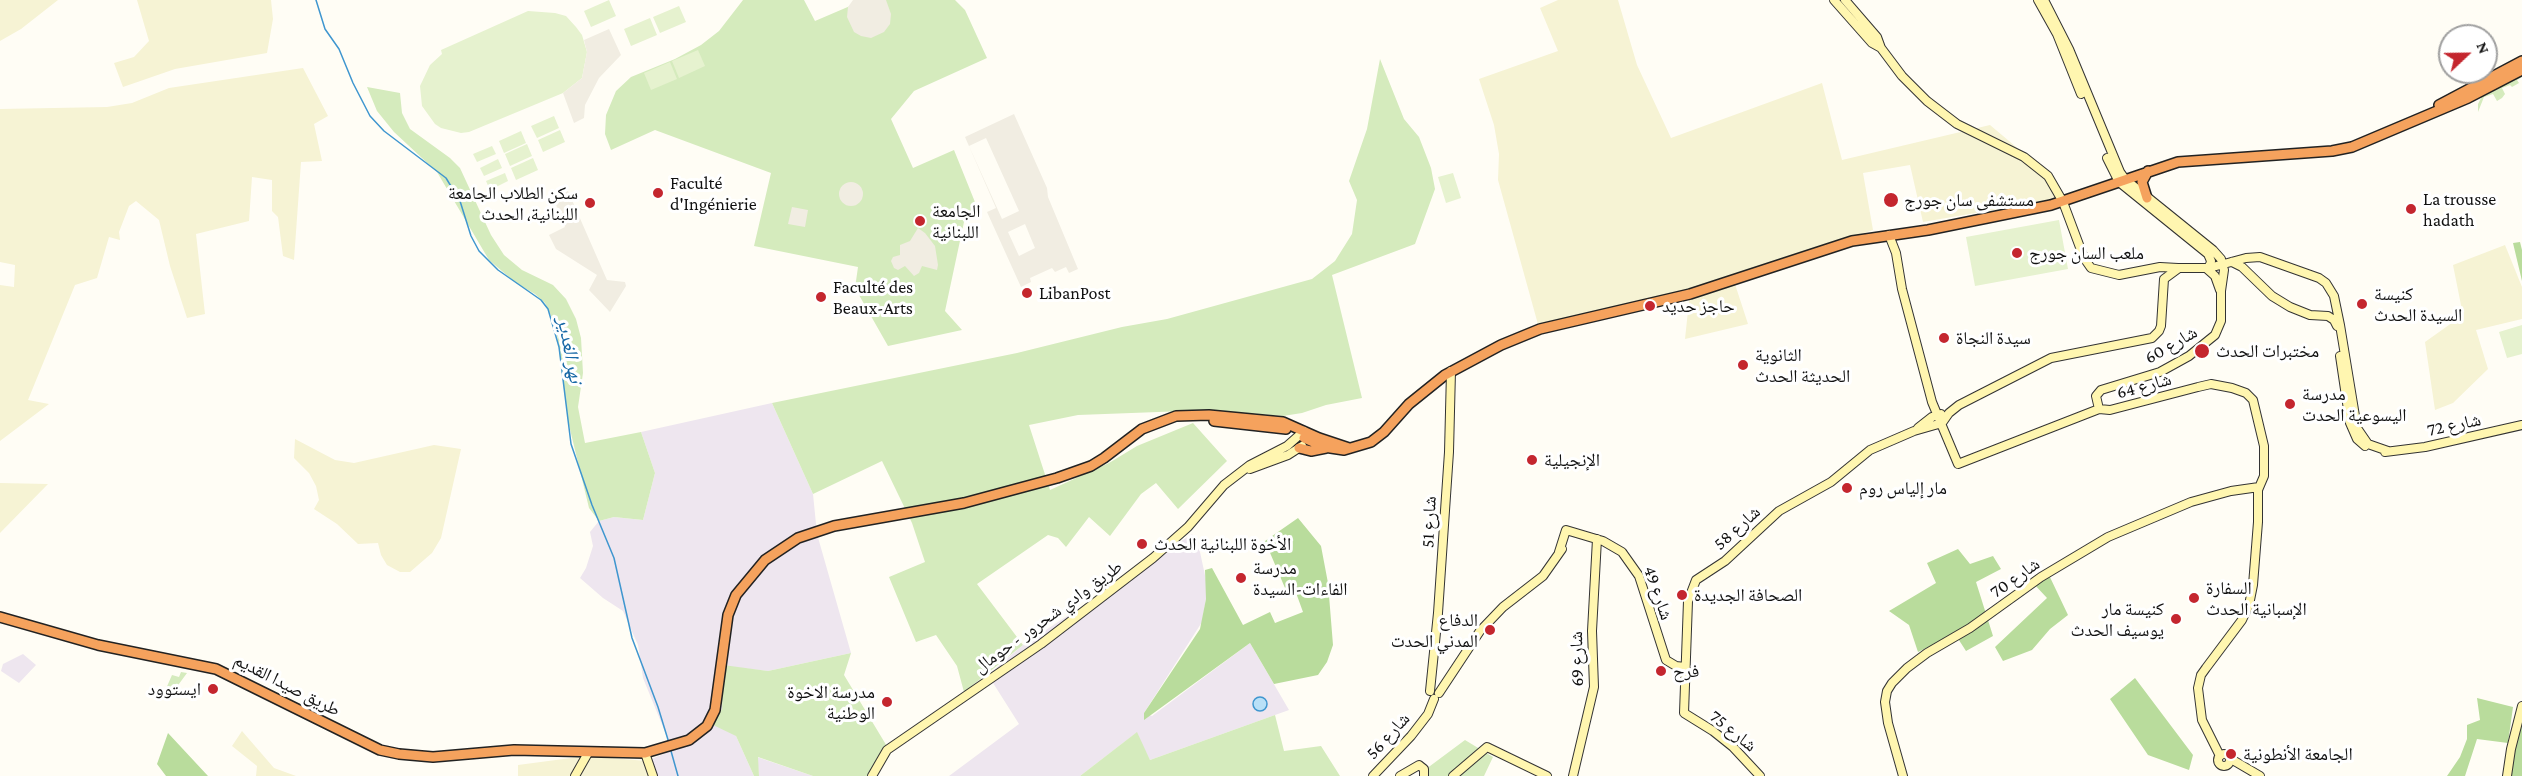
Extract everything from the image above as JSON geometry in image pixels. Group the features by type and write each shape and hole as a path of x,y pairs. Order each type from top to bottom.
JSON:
{"highway":[{"path":"2414,120 2453,96 2522,61"},
{"path":"1299,448 1311,451 1327,448 1344,450 1376,439 1409,404 1451,371 1540,329 1690,294 1837,245 1865,238 2028,211 2063,202 2148,171 2197,159 2345,148 2363,143 2468,98 2522,70"},
{"path":"2148,171 2142,182 2148,198"},
{"name":"طريق صيدا القديم","path":"0,617 98,645 216,669 321,722 389,752 426,757 514,750 645,753 689,740 707,726 713,716 728,615 736,595 756,569 782,547 822,528 964,503 1057,478 1091,466 1135,436 1167,423 1195,419 1279,428 1306,435"},
{"path":"1306,435 1349,448"},
{"path":"1306,435 1327,448"}],"street":[{"path":"1834,0 1872,43 1881,48"},
{"path":"1845,0 1877,38 1881,48 1902,76 1927,101 1957,124 2024,157 2048,176 2063,202 2084,258 2091,268 2119,275 2160,267 2207,268 2254,257 2264,258 2319,278 2328,285 2335,302 2355,421 2368,444 2390,451"},
{"path":"2037,0 2057,34 2112,169 2122,181 2206,252 2211,261 2207,268"},
{"path":"2044,0 2069,49 2122,181 2148,198 2213,250 2223,264"},
{"path":"1893,235 1904,297 1932,402 1942,423"},
{"path":"2247,272 2247,264 2254,257"},
{"path":"2232,262 2247,272 2272,296 2296,310 2310,315 2324,315 2332,318 2337,327 2354,444"},
{"name":"شارع 60","path":"2099,410 2096,396 2101,390 2160,372 2215,335 2221,321 2223,264"},
{"path":"2223,274 2233,266 2247,272"},
{"path":"2160,267 2167,277 2180,268"},
{"path":"2207,268 2215,276 2221,291"},
{"name":"شارع 58","path":"1684,713 1688,601 1696,580 1725,561 1779,511 1831,482 1870,450 1914,431 1942,423 1948,413 1959,405 2051,358 2152,338 2161,326 2167,277"},
{"path":"2324,315 2332,311 2335,302"},
{"name":"شارع 51","path":"1433,693 1432,675 1449,452 1451,371"},
{"name":"شارع 64","path":"1942,423 1958,464 2099,410 2110,410 2211,384 2246,393 2251,397 2256,407 2264,446 2264,476 2259,487 2257,542 2249,604 2242,620 2199,681 2199,708 2210,738 2226,759"},
{"name":"شارع 58","path":"1914,431 1937,415 1948,413"},
{"name":"شارع 72","path":"2363,451 2425,447 2522,425"},
{"path":"2353,431 2361,443 2374,450"},
{"name":"طريق وادي شحرور - حومال","path":"1238,474 1288,455 1299,448 1306,435"},
{"name":"طريق وادي شحرور - حومال","path":"872,776 887,750 895,743 1041,644 1154,558 1188,527 1224,485 1250,465 1306,435"},
{"name":"شارع 70","path":"1903,776 1888,723 1885,702 1892,683 1907,668 1927,653 1970,628 2050,571 2108,537 2183,505 2231,491 2259,487"},
{"path":"1433,693 1447,678 1480,631 1503,607 1543,576 1559,552 1567,534 1594,539"},
{"name":"شارع 49","path":"1594,539 1622,552 1634,566 1666,660 1676,666 1685,667"},
{"name":"شارع 69","path":"1573,776 1594,687 1592,631 1594,539"},
{"name":"شارع 56","path":"1373,776 1411,736 1425,717 1433,693"},
{"path":"2507,776 2522,706"},
{"name":"شارع 75","path":"1684,713 1742,755 1760,776"},
{"path":"1453,776 1488,747 1547,776"},
{"path":"575,776 588,753"},
{"path":"645,753 653,776"},
{"path":"2226,759 2251,776"},
{"path":"2226,759 2260,776"},
{"name":"شارع 56","path":"1400,776 1419,765 1424,769 1424,776"}],"shaded area":[{"path":"0,0 58,0 21,29 0,41"},
{"path":"137,0 271,0 273,19 267,53 175,69 123,87 114,63 134,57 149,41"},
{"path":"853,0 886,0 891,14 890,24 884,32 871,38 854,32 847,17 848,7"},
{"path":"1558,0 1618,0 1637,65 1671,138 1822,83 1842,160 1990,125 2040,167 2057,199 1923,222 1910,165 1863,173 1873,230 1733,278 1748,324 1685,339 1690,292 1539,328 1498,180 1499,154 1494,125 1479,79 1558,51 1540,8"},
{"path":"609,29 621,55 599,78 585,105 584,118 574,123 563,93 582,78 587,52 584,40"},
{"path":"303,68 328,116 314,124 322,161 301,162 294,260 283,256 278,217 272,211 272,180 252,177 249,221 196,234 205,314 187,318 170,266 159,220 136,201 129,206 119,232 120,240 109,237 97,278 75,285 28,400 49,404 0,441 0,285 14,287 15,265 0,262 0,109 107,107 132,103 169,88"},
{"path":"1014,114 1047,188 1048,197 1078,269 1069,273 1066,267 1055,272 1052,268 1030,278 1031,282 1021,287 987,212 996,208 965,137","holes":["986,138 1019,211 1002,219 969,146","1025,224 1035,248 1019,256 1008,232"]},
{"path":"851,182 856,183 862,189 862,199 856,205 851,206 846,205 840,199 839,194 840,189 846,183"},
{"path":"568,191 607,280 625,282 626,286 610,312 589,290 597,275 556,249 549,235 565,227 553,197"},
{"path":"792,207 808,210 805,227 788,224"},
{"path":"918,228 935,246 938,265 937,270 922,266 919,273 914,276 905,266 898,270 894,268 891,261 893,257 900,255 900,245 910,241"},
{"path":"2505,245 2522,287 2522,319 2476,330 2488,369 2453,403 2435,410 2425,342 2463,315 2453,265"},
{"path":"772,403 813,494 817,534 851,653 768,671 723,666 736,736 754,776 653,776 647,761 692,742 709,725 690,733 672,749 643,678 638,645 623,611 603,598 580,578 593,546 590,532 599,521 614,517 643,520 655,473 641,432"},
{"path":"295,439 335,460 354,463 434,445 461,449 441,538 432,553 410,572 400,572 387,565 378,543 358,544 337,524 314,509 319,500 316,486 309,473 294,458"},
{"path":"0,483 48,484 0,533"},
{"path":"1192,534 1200,552 1206,580 1206,599 1202,622 1144,713 1152,716 1250,643 1289,710 1150,760 1136,733 1080,776 949,776 1019,724 988,675 1023,645"},
{"path":"23,654 36,665 19,683 1,671 3,664"},
{"path":"242,731 274,768 296,776 256,776 257,766 232,746"},
{"path":"586,756 647,761 653,776 518,776 518,765"},
{"path":"757,757 813,776 759,776"}],"green space":[{"path":"609,0 616,16 591,27 584,11"},
{"path":"743,0 804,0 815,21 864,0 955,0 965,10 987,58 914,91 891,119 913,168 954,150 981,217 964,222 945,311 962,330 888,346 855,288 858,267 754,246 771,173 655,130 611,150 605,134 606,115 616,91 631,77 675,59 701,45 719,31"},
{"path":"679,6 686,22 660,33 653,17"},
{"path":"528,11 566,16 576,27 582,35 587,52 582,78 563,93 469,132 461,133 441,128 435,124 422,106 420,86 430,65 442,54 441,50"},
{"path":"650,18 657,35 631,46 624,29"},
{"path":"698,50 705,66 679,78 672,61"},
{"path":"1380,59 1404,119 1419,137 1431,168 1435,189 1415,244 1332,275 1362,398 1283,416 1212,410 1078,415 1029,425 1050,490 1109,463 1137,446 1193,423 1227,461 1178,509 1156,483 1141,494 1110,536 1089,517 1066,547 1058,538 1048,535 977,584 1023,645 964,692 957,666 936,635 916,642 889,577 925,562 912,523 882,461 813,494 772,403 1017,353 1122,327 1167,319 1312,279 1335,261 1352,234 1357,200 1349,181 1367,129"},
{"path":"670,62 677,79 651,90 644,73"},
{"path":"2522,74 2522,77 2517,80 2519,83 2512,87 2510,85 2502,88 2505,94 2502,98 2497,101 2493,94 2484,97 2478,112 2478,104 2483,94"},
{"path":"367,87 400,93 402,113 410,129 460,168 491,235 504,255 522,270 553,285 566,299 576,319 581,338 583,373 578,407 585,443 641,432 655,473 643,520 614,517 599,521 589,508 568,421 556,326 545,303 489,260 437,172 394,132 377,111"},
{"path":"554,116 559,128 537,138 531,126"},
{"path":"560,130 565,142 543,152 538,140"},
{"path":"521,131 526,143 504,153 499,141"},
{"path":"527,144 532,156 510,166 505,154"},
{"path":"492,146 496,154 477,162 473,154"},
{"path":"533,158 538,170 516,180 511,168"},
{"path":"498,159 502,168 484,176 480,168"},
{"path":"505,173 508,181 490,190 486,181"},
{"path":"1453,173 1461,198 1446,203 1438,177"},
{"name":"ملعب السان جورج","path":"2059,220 2068,269 1975,286 1966,237"},
{"path":"2520,242 2522,250 2522,281 2513,243"},
{"path":"2522,325 2522,354 2507,358 2499,332"},
{"path":"1298,518 1321,546 1328,583 1333,645 1327,662 1318,675 1274,684 1250,643 1144,720 1144,713 1200,629 1206,599 1205,570 1212,568 1243,625 1270,612 1275,623 1303,612 1295,590 1285,588 1265,541"},
{"path":"1958,549 1970,564 1993,556 2001,569 1976,582 1993,636 1966,651 1955,634 1918,652 1909,625 1889,611 1936,583 1927,563"},
{"path":"2048,573 2068,615 2050,629 2032,650 2003,661 1995,647 2047,598 2033,583"},
{"path":"851,653 844,675 891,753 872,776 813,776 758,757 759,776 754,776 736,736 711,724 722,709 723,665 768,671"},
{"path":"181,672 187,673 176,688 167,693 165,691 172,675 179,677"},
{"path":"2135,678 2193,755 2189,770 2148,755 2110,699"},
{"path":"2477,698 2513,707 2508,743 2477,739 2465,776 2447,776 2460,757 2467,739 2467,725 2480,720"},
{"path":"2522,713 2522,776 2510,776"},
{"path":"1275,715 1284,751 1321,746 1340,776 1080,776 1137,732 1150,760"},
{"path":"168,733 208,776 166,776 157,764"},
{"path":"1465,740 1493,757 1484,776 1421,776 1426,769"}],"water":[{"path":"1260,697 1265,699 1267,704 1265,709 1260,711 1255,709 1253,704 1255,699"}],"waterway":[{"name":"نهر الغدير","path":"316,0 325,29 339,49 370,116 384,131 446,178 460,201 471,236 479,251 498,270 541,300 548,309 559,347 571,444 592,505 614,558 632,638 669,743"},
{"name":"نهر الغدير","path":"671,751 678,776"}],"place":[{"name":"Faculté d'Ingénierie","path":"658,193"},
{"name":"مستشفى سان جورج","path":"1891,200"},
{"name":"سكن الطلاب الجامعة اللبنانية، الحدث","path":"590,203"},
{"name":"La trousse hadath","path":"2411,209"},
{"name":"الجامعة اللبنانية","path":"920,221"},
{"name":"ملعب السان جورج","path":"2017,253"},
{"name":"LibanPost","path":"1027,293"},
{"name":"Faculté des Beaux-Arts","path":"821,297"},
{"name":"كنيسة السيدة الحدث","path":"2362,304"},
{"name":"حاجز حديد","path":"1650,306"},
{"name":"سيدة النجاة","path":"1944,338"},
{"name":"مختبرات الحدث","path":"2202,351"},
{"name":"الثانوية الحديثة الحدث","path":"1743,365"},
{"name":"مدرسة اليسوعية الحدت","path":"2290,404"},
{"name":"الإنجيلية","path":"1532,460"},
{"name":"مار إلياس روم","path":"1847,488"},
{"name":"الأخوة اللبنانية الحدث","path":"1142,544"},
{"name":"مدرسة الفاءات-السيدة","path":"1241,578"},
{"name":"الصحافة الجديدة","path":"1682,595"},
{"name":"السفارة الإسبانية الحدث","path":"2194,598"},
{"name":"كنيسة مار يوسيف الحدث","path":"2176,619"},
{"name":"الدفاع المدني الحدت","path":"1490,630"},
{"name":"فرح","path":"1661,671"},
{"name":"ايستوود","path":"213,689"},
{"name":"مدرسة الاخوة الوطنية","path":"887,702"},
{"name":"الجامعة الأنطونية","path":"2231,754"}]}
